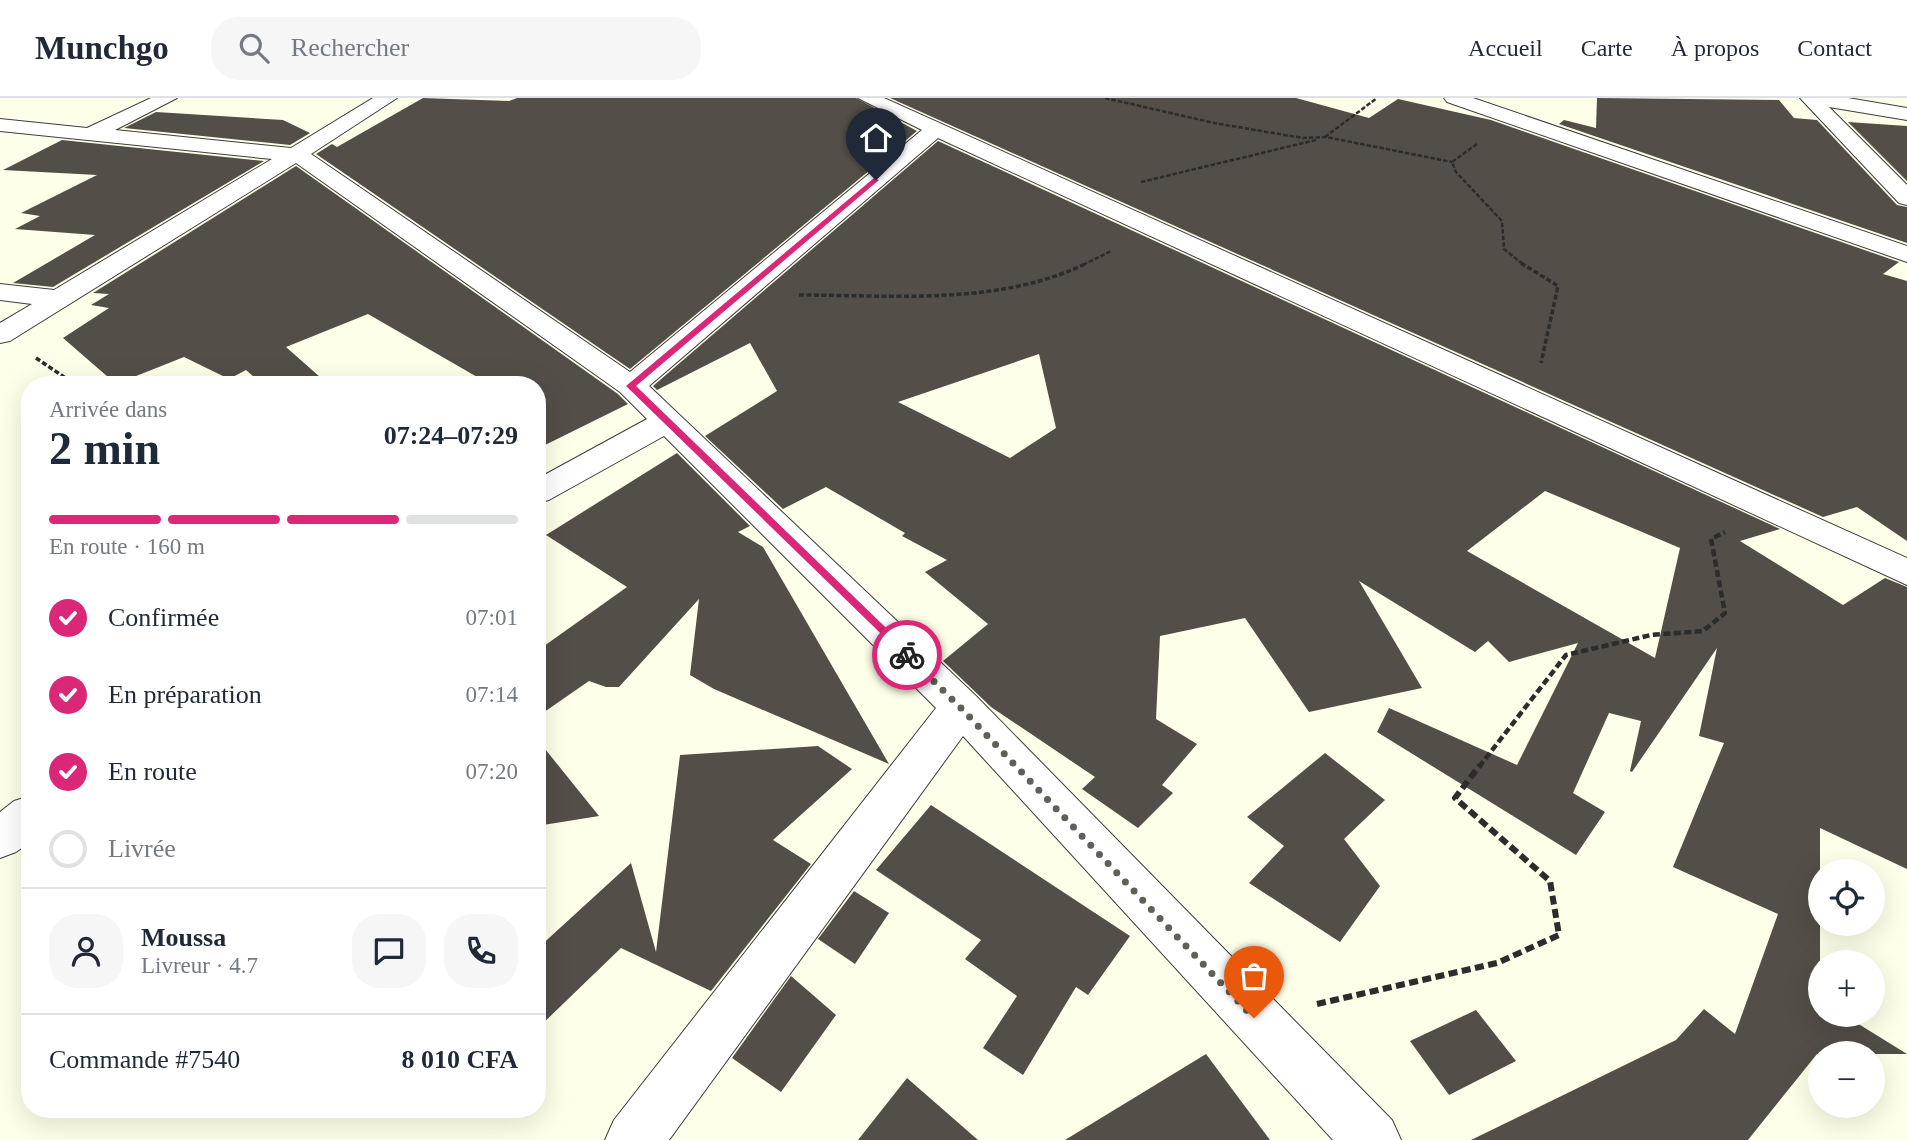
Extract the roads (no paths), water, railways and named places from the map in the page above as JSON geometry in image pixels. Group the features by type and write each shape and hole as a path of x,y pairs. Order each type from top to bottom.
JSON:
{"street":[{"path":"90,134 167,98"},
{"path":"0,335 298,155 387,98"},
{"path":"868,98 1907,573"},
{"path":"1454,98 1483,102 1511,118 1907,254"},
{"path":"1812,98 1907,114"},
{"path":"1812,98 1907,198"},
{"path":"0,125 298,155 631,386 961,708 1372,1140"},
{"path":"631,386 935,130"},
{"path":"0,292 59,299"},
{"path":"546,488 667,421"},
{"path":"634,1140 961,708"},
{"path":"0,838 21,822"}]}
